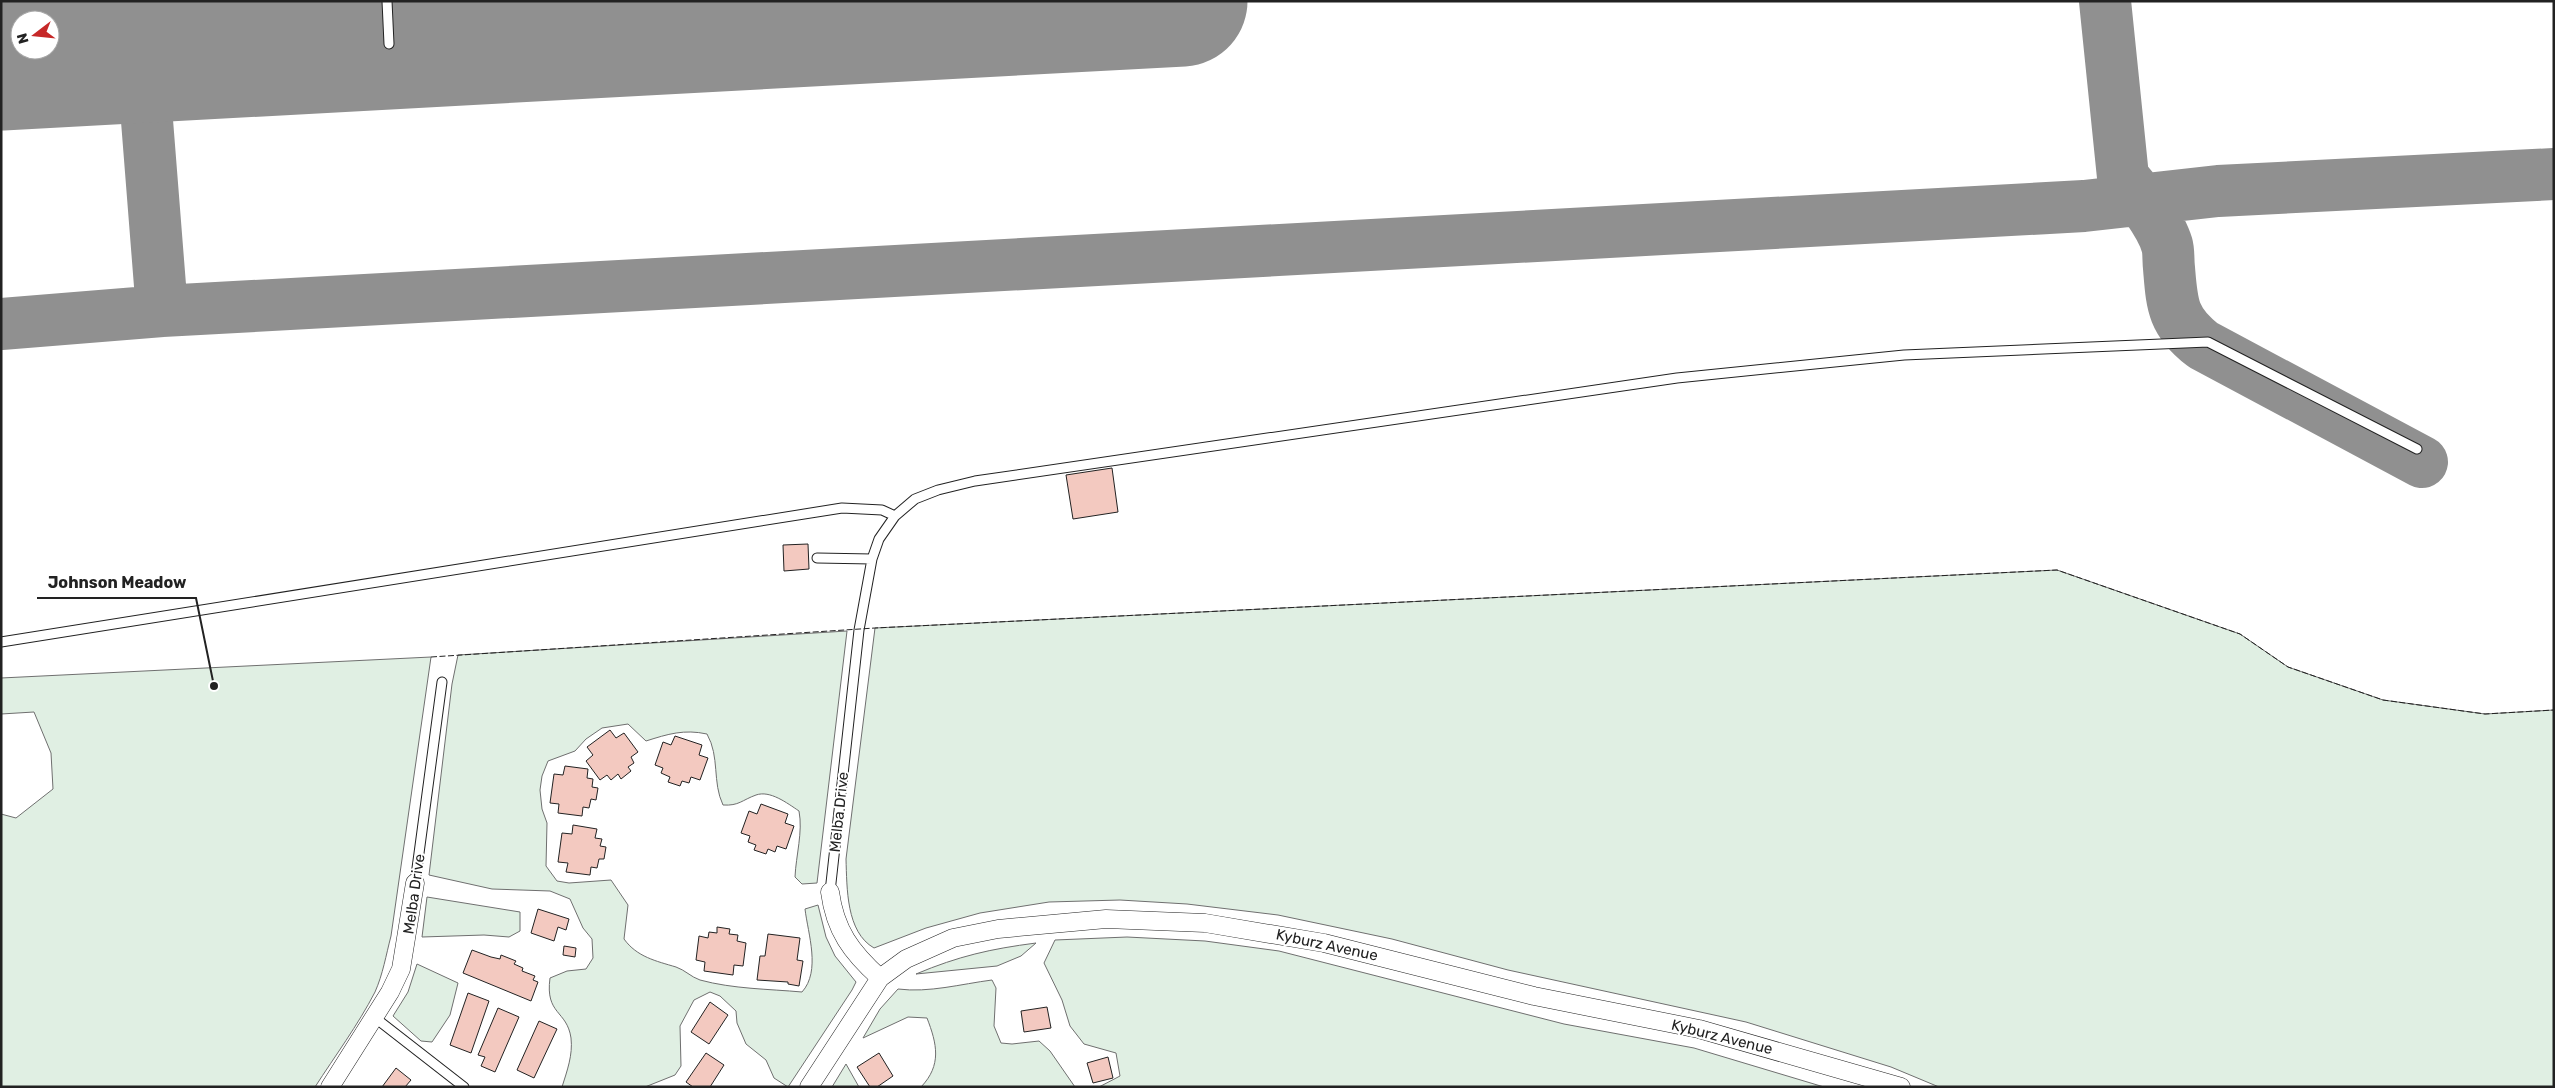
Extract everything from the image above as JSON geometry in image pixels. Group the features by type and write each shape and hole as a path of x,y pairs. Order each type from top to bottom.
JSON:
{"street":[{"name":"Melba Drive","path":"330,1087 374,1017 401,969 415,882"},
{"name":"Melba Drive","path":"830,892 833,914 843,935 860,960 880,978"},
{"name":"Kyburz Avenue","path":"809,1087 880,978 906,958 953,938 998,929 1106,919 1205,923 1324,942 1534,996 1699,1029 1901,1087"}],"lane":[{"path":"387,1 390,44"},
{"name":"Melba Drive","path":"830,892 859,630 872,560 880,539 895,516 915,499 938,490 974,482 1677,378 1934,354 2208,342 2418,449"},
{"path":"1,642 842,508 882,510 895,516"},
{"path":"817,558 872,560"},
{"name":"Melba Drive","path":"415,882 442,682"},
{"path":"374,1017 464,1087"}],"green space":[{"path":"2057,570 2240,634 2288,667 2383,700 2485,714 2554,710 2554,1087 1939,1087 1891,1067 1746,1022 1508,970 1392,939 1278,915 1187,904 1120,900 1049,902 980,913 926,928 874,948 865,941 853,920 848,896 846,859 875,628"},
{"path":"847,631 817,883 802,884 795,877 800,835 799,811 778,798 767,794 756,795 733,805 723,805 711,743 707,734 676,733 646,741 628,724 602,728 586,739 575,751 548,761 542,776 540,790 542,809 547,823 546,866 557,881 569,883 611,880 628,905 624,939 641,954 679,968 700,980 738,987 802,992 808,983 812,963 805,909 818,905 826,937 835,956 856,982 852,990 788,1087 774,1078 766,1060 746,1044 737,1023 736,1011 720,996 710,992 694,1000 680,1026 681,1066 675,1075 645,1087 562,1087 568,1069 571,1038 569,1029 553,1006 549,990 550,978 567,971 586,969 593,958 592,939 583,928 570,899 550,891 492,889 429,875 452,684 458,655"},
{"path":"431,657 391,936 382,971 375,992 315,1087 1,1087 1,814 16,818 53,789 51,753 34,712 1,714 1,678"},
{"path":"427,897 520,912 520,931 509,937 484,935 422,937"},
{"path":"1127,937 1205,941 1279,951 1564,1024 1694,1048 1824,1087 1099,1087 1120,1076 1116,1053 1084,1044 1070,1026 1062,1000 1044,963 1055,940"},
{"path":"1036,943 1021,956 997,966 916,974 946,962 975,954"},
{"path":"417,964 458,983 450,1015 432,1042 421,1041 393,1016 408,992"},
{"path":"992,980 996,988 994,1026 1001,1043 1012,1044 1039,1041 1050,1051 1075,1087 921,1087 932,1071 936,1054 927,1018 908,1017 863,1038 880,1009 898,989 933,989"},
{"path":"846,1064 859,1087 832,1087"}],"building":[{"path":"1112,468 1118,512 1073,519 1066,475"},
{"path":"808,544 809,569 784,571 783,545"},
{"path":"610,730 616,738 624,733 638,752 631,757 634,763 628,767 631,771 621,779 618,774 611,780 607,775 600,780 586,761 593,755 587,747"},
{"path":"675,736 702,745 699,755 708,758 700,780 691,777 689,783 682,781 680,786 668,782 670,777 661,773 663,768 655,765 663,742 671,745"},
{"path":"565,766 588,769 587,778 593,779 592,787 598,788 596,800 591,799 589,808 583,807 582,816 558,813 559,804 550,803 554,774 563,775"},
{"path":"761,804 788,814 785,823 794,826 786,849 777,846 775,852 768,849 766,854 754,850 756,845 748,842 750,836 741,833 749,811 757,814"},
{"path":"573,825 597,829 595,838 602,839 600,846 606,847 604,859 599,859 597,868 591,867 590,875 566,872 568,863 558,862 562,833 572,834"},
{"path":"538,909 569,919 566,930 558,927 554,941 531,933"},
{"path":"717,927 730,929 729,934 738,935 737,941 746,943 743,966 734,965 733,975 704,971 705,962 696,960 699,936 708,938 709,932 717,933"},
{"path":"768,934 800,938 797,960 803,961 799,986 788,984 788,982 757,980 760,956 765,956"},
{"path":"564,946 576,948 575,957 563,955"},
{"path":"472,950 500,959 501,955 516,961 514,964 523,968 522,971 535,976 533,980 538,982 531,1001 463,973"},
{"path":"468,993 489,1001 471,1053 450,1045"},
{"path":"710,1002 728,1015 709,1044 691,1032"},
{"path":"1047,1007 1051,1028 1024,1032 1021,1011"},
{"path":"498,1008 519,1017 495,1072 481,1066 485,1057 478,1055"},
{"path":"539,1021 557,1029 534,1078 517,1070"},
{"path":"706,1053 724,1065 710,1087 693,1087 686,1082"},
{"path":"879,1053 893,1076 877,1087 870,1087 857,1067"},
{"path":"1108,1057 1113,1078 1093,1083 1087,1063"},
{"path":"396,1068 411,1080 405,1087 382,1087"}],"taxiway":[{"path":"2105,1 2123,177 2148,209 2164,237 2168,250 2173,302 2179,320 2203,345 2422,462"},
{"path":"142,57 162,311"},
{"path":"1,324 162,311 2084,206 2218,191 2554,174"}],"runway":[{"path":"1,65 1182,1"}],"fence":[{"path":"431,657 875,628 2057,570 2240,634 2288,667 2383,700 2485,714 2554,710"}],"place":[{"name":"Johnson Meadow","path":"214,686"}]}
